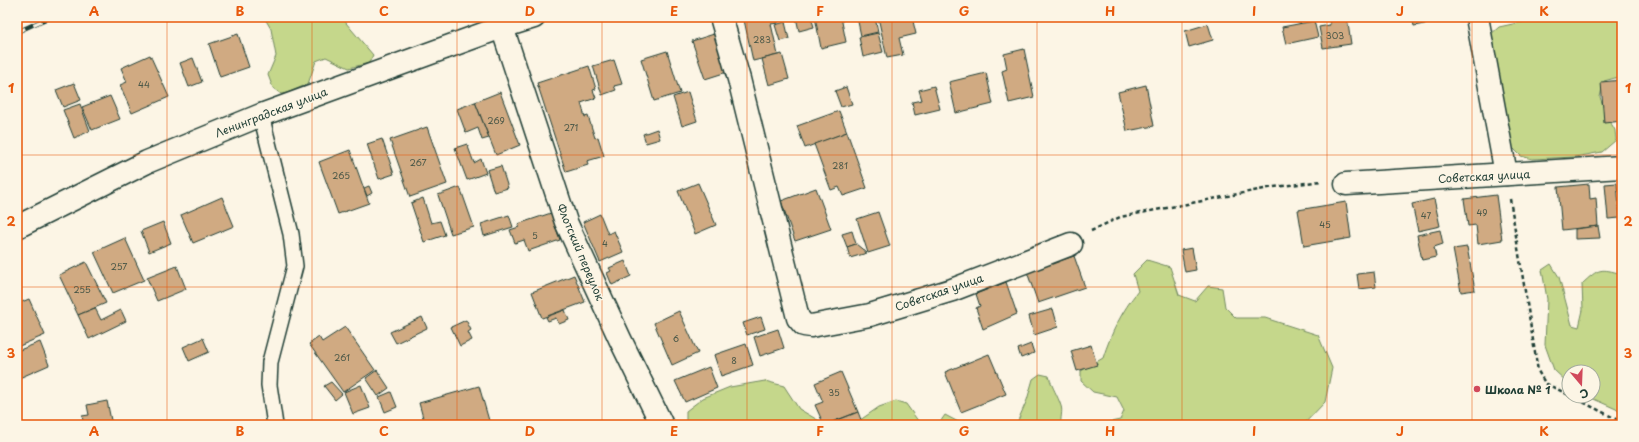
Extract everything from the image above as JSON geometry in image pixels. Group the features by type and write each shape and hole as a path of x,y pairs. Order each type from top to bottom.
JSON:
{"street":[{"name":"Ленинградская улица","path":"17,227 147,162 261,115 502,27 534,17"},
{"name":"Советская улица","path":"721,17 739,80 798,318 804,325 811,326 870,315 952,290 1071,244"},
{"path":"1477,17 1506,174"},
{"name":"Флотский переулок","path":"502,27 566,222 620,340 662,425"},
{"name":"Советская улица","path":"1346,184 1622,167"}],"lane":[{"path":"261,115 291,234 295,266 270,362 269,385 275,425"}],"path":[{"path":"1506,174 1538,371 1545,383 1561,391"},
{"path":"1071,244 1100,226 1120,217 1274,187 1319,181 1346,184"},
{"path":"1586,404 1622,422"}],"green space":[{"path":"264,17 344,17 346,23 373,55 369,63 349,68 326,57 316,61 308,84 281,94 273,88 268,75 276,56 271,29"},
{"path":"1545,17 1622,17 1622,76 1604,81 1600,97 1606,115 1615,130 1616,140 1602,152 1575,157 1532,159 1521,156 1512,147 1490,35 1499,27"},
{"path":"1147,260 1170,267 1179,295 1195,301 1208,286 1222,288 1225,307 1236,318 1265,318 1318,335 1332,368 1325,402 1303,425 1097,425 1120,420 1124,411 1117,397 1093,392 1081,381 1081,371 1103,358 1118,323 1127,306 1138,291 1133,274"},
{"path":"1551,264 1559,277 1572,325 1579,327 1583,310 1582,284 1596,272 1604,270 1622,274 1622,414 1616,409 1601,402 1601,364 1561,364 1561,377 1554,370 1545,345 1547,299 1542,270"},
{"path":"1040,374 1049,376 1062,408 1061,425 1016,425 1027,400 1033,379"},
{"path":"765,381 784,386 799,409 826,425 686,425 686,411 703,398 730,387"},
{"path":"896,401 906,404 921,425 853,425 879,407"},
{"path":"945,415 964,425 938,425"}],"building":[{"path":"757,17 777,17 778,23 771,24 778,55 753,61 744,20"},
{"path":"796,17 811,17 814,27 799,31"},
{"path":"815,17 841,17 846,42 821,48"},
{"path":"857,17 875,17 878,32 861,36"},
{"path":"878,17 912,17 916,34 899,38 903,55 887,58"},
{"path":"1329,17 1347,17 1351,44 1323,48 1319,27 1330,25"},
{"path":"1412,17 1459,17 1414,26"},
{"path":"1314,21 1318,37 1286,44 1282,27"},
{"path":"785,22 789,39 780,41 775,25"},
{"path":"1208,24 1213,40 1189,47 1185,31"},
{"path":"878,33 883,52 863,57 859,37"},
{"path":"238,34 249,67 220,77 209,44"},
{"path":"714,34 727,72 705,79 692,41"},
{"path":"1024,49 1034,97 1009,103 1002,71 1007,69 1004,54"},
{"path":"667,51 680,93 654,101 641,59"},
{"path":"782,54 789,79 769,85 762,59"},
{"path":"150,55 169,97 132,113 120,85 127,82 121,68"},
{"path":"193,58 202,82 189,87 180,63"},
{"path":"614,60 622,84 614,86 616,90 602,95 593,66"},
{"path":"589,66 596,89 593,90 596,98 581,103 585,117 588,116 595,138 598,137 604,156 587,161 588,165 566,172 537,83"},
{"path":"986,73 993,104 956,113 949,82"},
{"path":"1622,80 1622,121 1604,123 1601,82"},
{"path":"74,83 81,100 63,107 56,90"},
{"path":"1146,85 1154,126 1127,131 1118,92"},
{"path":"934,86 940,109 915,115 912,102 922,100 919,90"},
{"path":"846,87 852,104 841,107 835,91"},
{"path":"500,92 520,145 496,155 475,102"},
{"path":"688,92 697,121 682,126 673,97"},
{"path":"110,96 120,119 92,130 82,107"},
{"path":"475,102 489,138 482,140 478,128 466,133 457,109"},
{"path":"80,104 90,131 74,138 63,110"},
{"path":"839,111 847,132 805,148 797,126"},
{"path":"427,127 447,184 410,197 390,140"},
{"path":"657,129 660,139 646,143 643,134"},
{"path":"847,132 867,188 843,196 839,187 831,190 814,144"},
{"path":"382,139 394,174 379,179 367,144"},
{"path":"467,144 474,163 481,159 486,173 467,180 455,148"},
{"path":"350,150 369,203 338,214 319,162"},
{"path":"501,166 508,188 494,192 487,170"},
{"path":"698,183 716,225 695,234 678,191"},
{"path":"1617,183 1620,218 1608,219 1605,184"},
{"path":"1589,184 1590,199 1596,198 1598,226 1562,230 1558,187"},
{"path":"369,186 372,193 367,196 364,188"},
{"path":"460,187 474,227 451,234 438,195"},
{"path":"816,188 831,229 795,241 781,201"},
{"path":"1496,195 1502,240 1478,244 1476,225 1468,226 1464,199"},
{"path":"222,197 234,226 193,243 181,215"},
{"path":"423,198 431,223 440,221 445,235 424,242 411,203"},
{"path":"1434,199 1440,226 1418,231 1412,204"},
{"path":"1346,202 1351,238 1304,246 1298,210"},
{"path":"878,212 890,246 868,253 857,219"},
{"path":"551,213 560,240 528,251 524,240 515,243 510,230 519,227 518,224"},
{"path":"600,214 608,234 614,231 623,252 600,262 583,222"},
{"path":"509,215 513,227 484,236 481,224"},
{"path":"163,222 171,243 149,252 141,231"},
{"path":"1598,226 1600,238 1575,239 1575,229"},
{"path":"1440,230 1443,244 1434,247 1436,257 1422,260 1417,235"},
{"path":"852,231 856,244 847,247 842,234"},
{"path":"125,238 144,280 113,293 94,252"},
{"path":"856,244 867,253 850,258 847,247"},
{"path":"1467,247 1475,290 1461,292 1453,249"},
{"path":"1192,248 1196,270 1185,272 1181,250"},
{"path":"1074,256 1085,287 1038,303 1027,272"},
{"path":"625,261 631,276 612,285 607,273 611,271 609,268"},
{"path":"86,262 106,303 78,315 59,275"},
{"path":"177,266 186,289 157,301 147,278"},
{"path":"1374,272 1376,287 1359,289 1357,274"},
{"path":"574,275 585,302 542,318 532,292"},
{"path":"1006,282 1017,314 983,329 976,308 980,306 976,294"},
{"path":"29,299 45,335 17,347 17,304"},
{"path":"95,308 101,320 121,310 126,321 89,339 78,315"},
{"path":"1053,309 1058,327 1034,335 1029,316"},
{"path":"565,310 569,320 559,324 556,318 548,321 546,317"},
{"path":"679,311 698,353 672,365 654,323"},
{"path":"422,317 427,328 396,343 390,332"},
{"path":"761,317 765,329 747,335 743,323"},
{"path":"466,320 471,330 468,332 472,340 460,346 451,327"},
{"path":"345,327 375,370 343,392 309,344 319,337 322,342"},
{"path":"778,329 784,348 760,356 754,337"},
{"path":"203,338 209,352 189,361 183,347"},
{"path":"40,342 49,365 17,379 17,351"},
{"path":"746,344 753,365 721,376 714,355"},
{"path":"1031,344 1034,353 1021,358 1018,349"},
{"path":"1091,345 1097,365 1077,371 1071,351"},
{"path":"989,354 1006,394 961,412 945,372"},
{"path":"709,367 717,388 685,402 675,381"},
{"path":"377,370 389,388 378,396 366,378"},
{"path":"841,372 858,412 824,425 815,405 823,402 815,383"},
{"path":"331,382 342,394 335,400 324,386"},
{"path":"361,385 370,408 353,414 344,392"},
{"path":"479,386 490,424 425,425 419,403"},
{"path":"391,392 397,407 385,412 379,397"},
{"path":"107,401 112,425 84,425 82,416 89,415 87,405"},
{"path":"858,412 863,425 835,425 833,422"}],"railway":[{"path":"17,32 50,17"}],"place":[{"name":"Школа № 1","path":"1477,389"}]}
